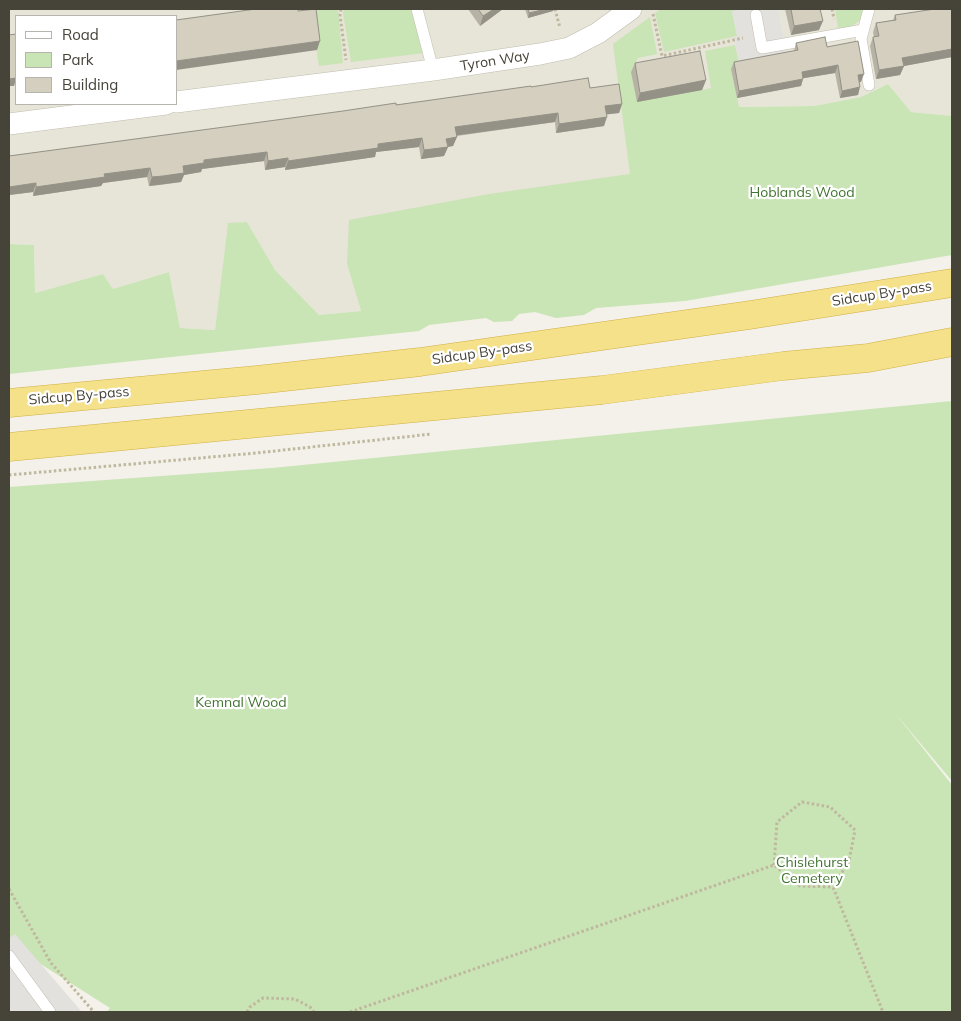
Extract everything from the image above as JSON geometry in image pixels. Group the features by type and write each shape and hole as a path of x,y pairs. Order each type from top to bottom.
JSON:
{"highway":[{"name":"Sidcup By-pass","path":"9,402 257,380 420,362 740,316 952,283"},
{"path":"9,446 602,390 783,366 868,358 952,342"}],"street":[{"name":"Tyron Way","path":"178,102 433,70 540,54 569,48 598,33 631,9"},
{"path":"9,124 158,105"}],"lane":[{"path":"417,9 433,70"},
{"path":"869,9 861,39 869,86"},
{"path":"756,15 762,48 863,30"},
{"path":"9,956 50,1012"}],"path":[{"path":"341,9 340,15 349,80"},
{"path":"652,9 662,56 760,34"},
{"path":"774,865 777,822 802,802 830,807 855,830 849,861 833,887"},
{"path":"774,865 800,886 833,887"},
{"path":"350,1012 774,865"},
{"path":"833,887 883,1012"},
{"path":"9,889 51,963 94,1012"},
{"path":"247,1012 250,1007 262,998 295,999 310,1007 314,1012"}],"shaded area":[{"path":"9,9 952,9 952,116 911,112 888,84 861,97 814,106 738,107 722,151 347,264 361,311 319,315 275,270 247,222 228,224 215,330 180,328 169,272 113,289 103,274 35,293 34,245 9,244"},
{"path":"778,9 786,52 739,61 733,37 737,36 732,11"},
{"path":"15,934 82,1012 9,1012 9,938"}],"green space":[{"path":"314,9 338,9 343,63 319,66 312,18 315,17"},
{"path":"344,9 412,9 424,53 351,62 343,13"},
{"path":"661,9 745,9 732,12 737,36 664,52 655,13"},
{"path":"835,9 865,9 861,19 855,24 850,27 838,28"},
{"name":"Hoblands Wood","path":"650,17 657,54 638,58 631,72 702,90 711,88 705,51 735,45 740,67 731,69 739,107 814,106 861,97 888,84 911,112 952,116 952,255 685,301 596,308 584,315 556,318 535,312 519,314 512,321 494,322 486,318 429,325 419,331 9,374 9,244 34,245 35,293 103,274 113,289 169,272 180,328 215,330 228,223 247,222 275,270 319,315 361,311 347,264 349,220 489,194 630,174 613,44"},
{"name":"Kemnal Wood","path":"952,401 952,781 895,713 952,785 952,1012 107,1012 110,1008 9,944 9,487 272,468"}],"building":[{"path":"256,9 298,9 298,11 316,9 320,41 178,61 178,20"},
{"path":"478,9 494,9 483,16"},
{"path":"528,9 546,9 529,13"},
{"path":"791,9 820,9 823,21 794,26"},
{"path":"935,9 952,9 952,49 902,58 904,66 879,70 873,37 879,36 876,23 896,20 895,15"},
{"path":"15,34 15,78 9,79 9,35"},
{"path":"825,37 827,47 858,41 864,74 858,75 860,87 842,91 838,65 802,72 803,79 739,91 734,62 798,50 796,43"},
{"path":"700,51 706,80 640,93 635,63"},
{"path":"588,78 590,88 619,84 622,104 605,106 607,117 559,124 558,113 455,127 457,137 446,139 448,147 424,150 422,138 378,144 378,148 288,161 288,158 268,161 267,152 204,160 204,163 183,166 184,173 163,176 152,177 150,168 104,174 105,177 36,187 36,183 9,187 9,156"}],"park label":[{"name":"Chislehurst Cemetery","path":"812,872"}]}
